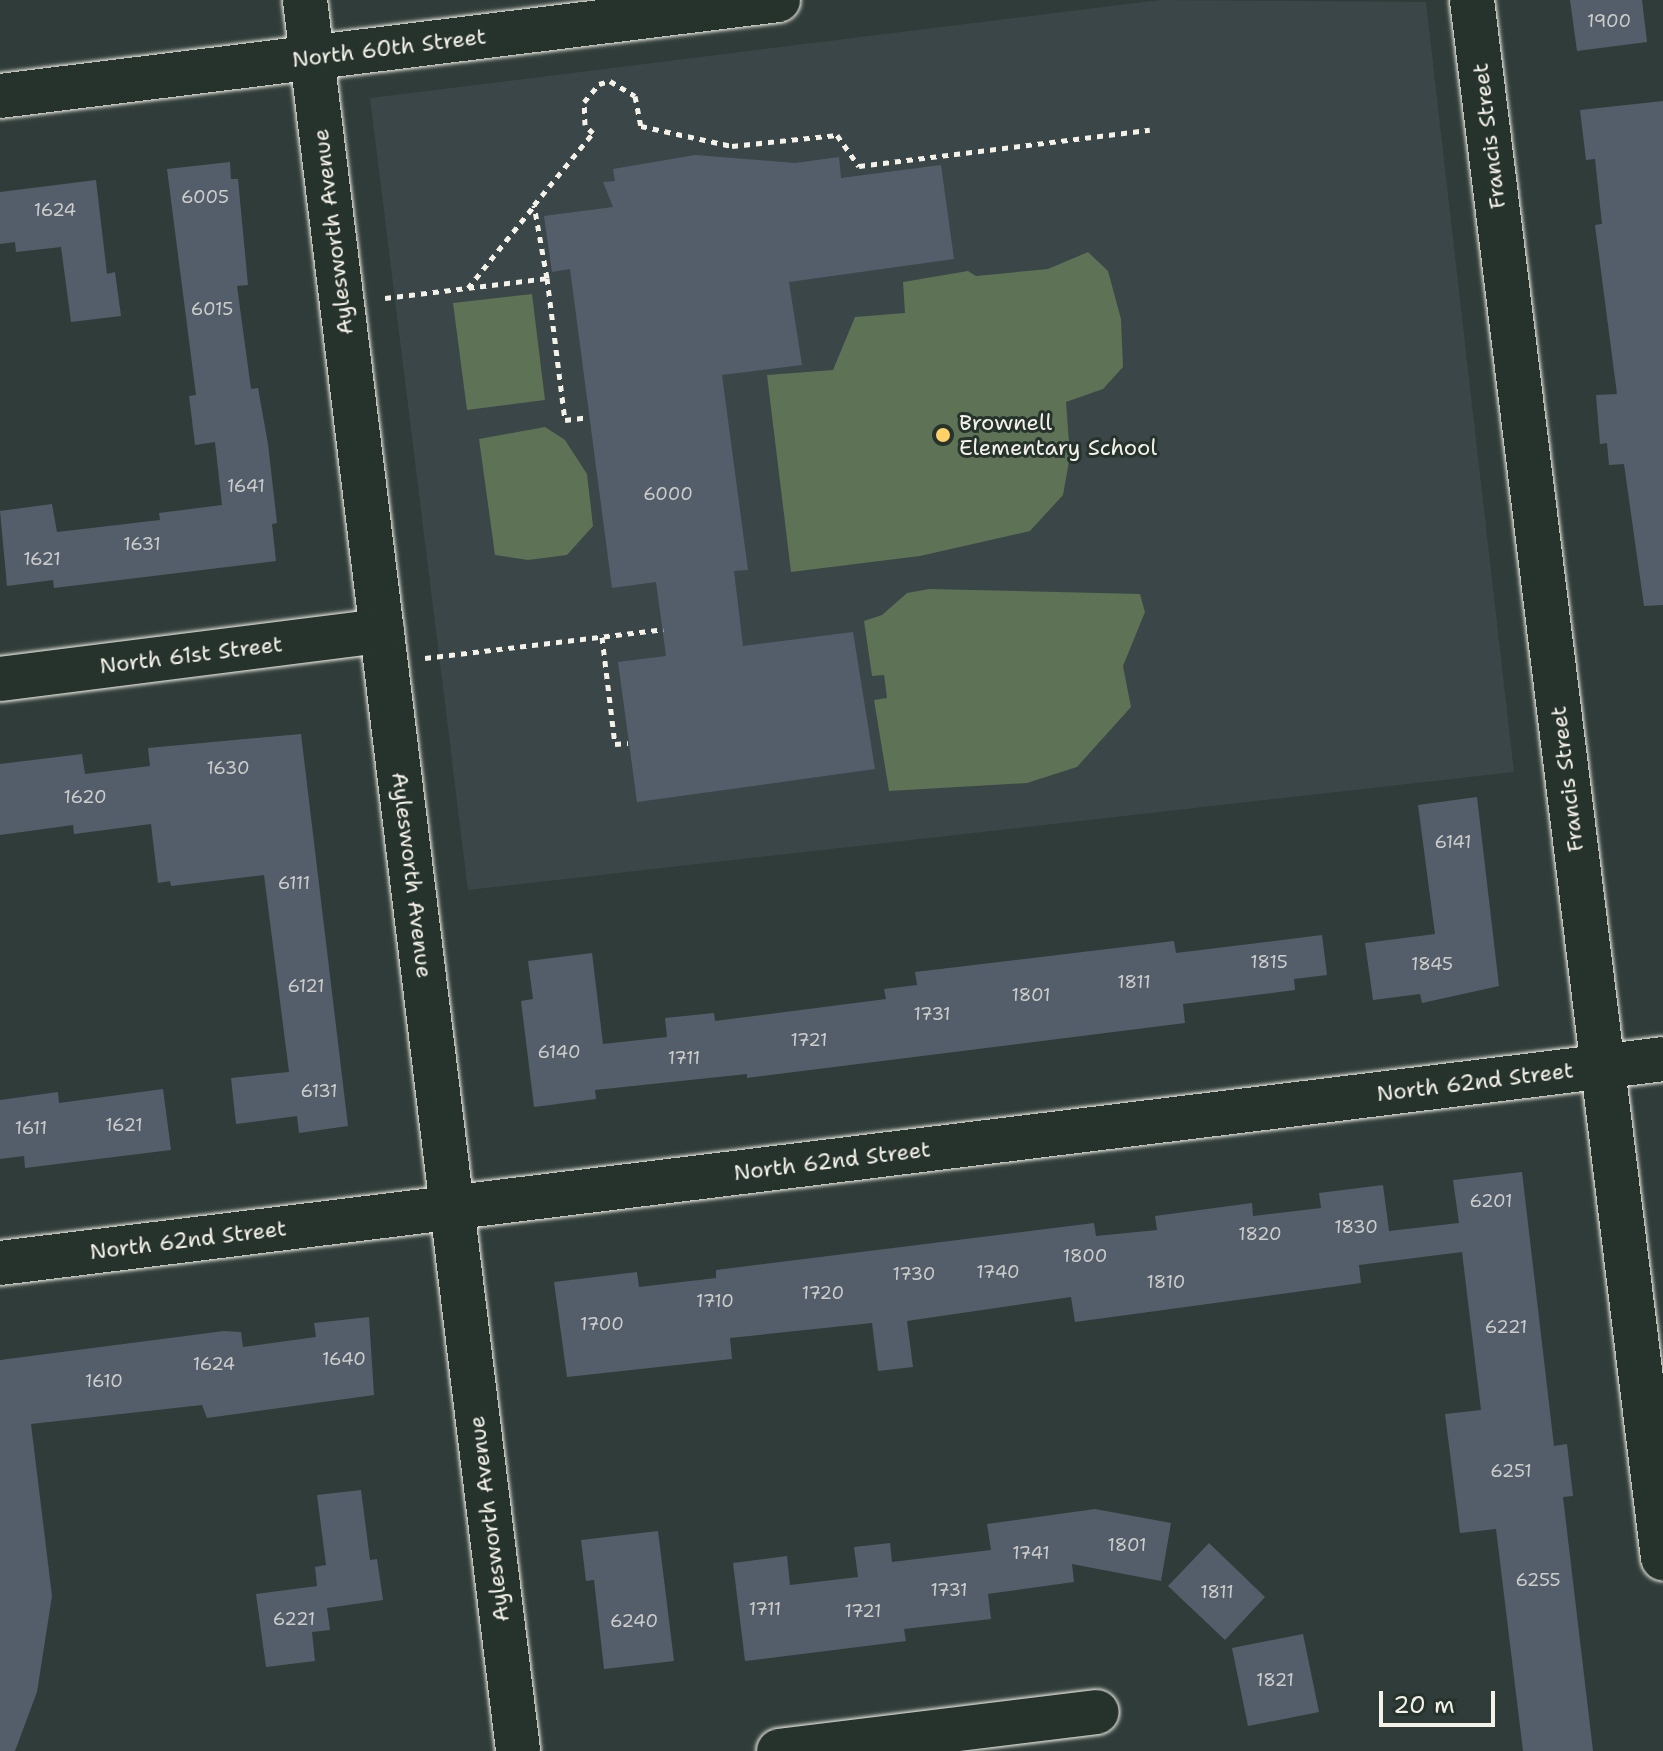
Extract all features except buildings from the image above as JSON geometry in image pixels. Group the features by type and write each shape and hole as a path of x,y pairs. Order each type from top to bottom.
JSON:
{"street":[{"name":"Aylesworth Avenue","path":"305,0 518,1751"},
{"name":"North 60th Street","path":"0,96 778,0"},
{"name":"Francis Street","path":"1472,0 1663,1558"},
{"name":"North 61st Street","path":"0,679 382,631"},
{"name":"North 62nd Street","path":"0,1263 1663,1059"},
{"path":"779,1751 1097,1712"}],"path":[{"path":"468,288 593,133 585,125 584,102 599,84 610,81 635,96 641,126 732,146 837,135 859,166 1150,130"},
{"path":"534,205 547,278 565,420 588,417"},
{"path":"385,298 547,278"},
{"path":"424,658 663,629"},
{"path":"602,637 615,744 628,743"}],"shaded area":[{"name":"Brownell Elementary School","path":"1160,0 1426,2 1514,772 468,890 370,98"}],"green space":[{"path":"1088,252 1108,271 1121,319 1123,367 1103,389 1066,402 1070,456 1063,495 1030,531 920,556 791,572 767,375 833,370 855,317 905,313 903,282 968,271 976,276 1048,269"},
{"path":"532,294 545,400 467,410 453,303"},
{"path":"545,427 565,440 587,474 593,526 567,555 528,560 495,555 479,439"},
{"path":"929,589 1140,594 1145,612 1123,666 1131,707 1077,767 1027,783 889,791 874,700 887,698 884,675 872,676 864,621 882,615 907,593"}],"place":[{"name":"Brownell Elementary School","path":"943,435"}]}
